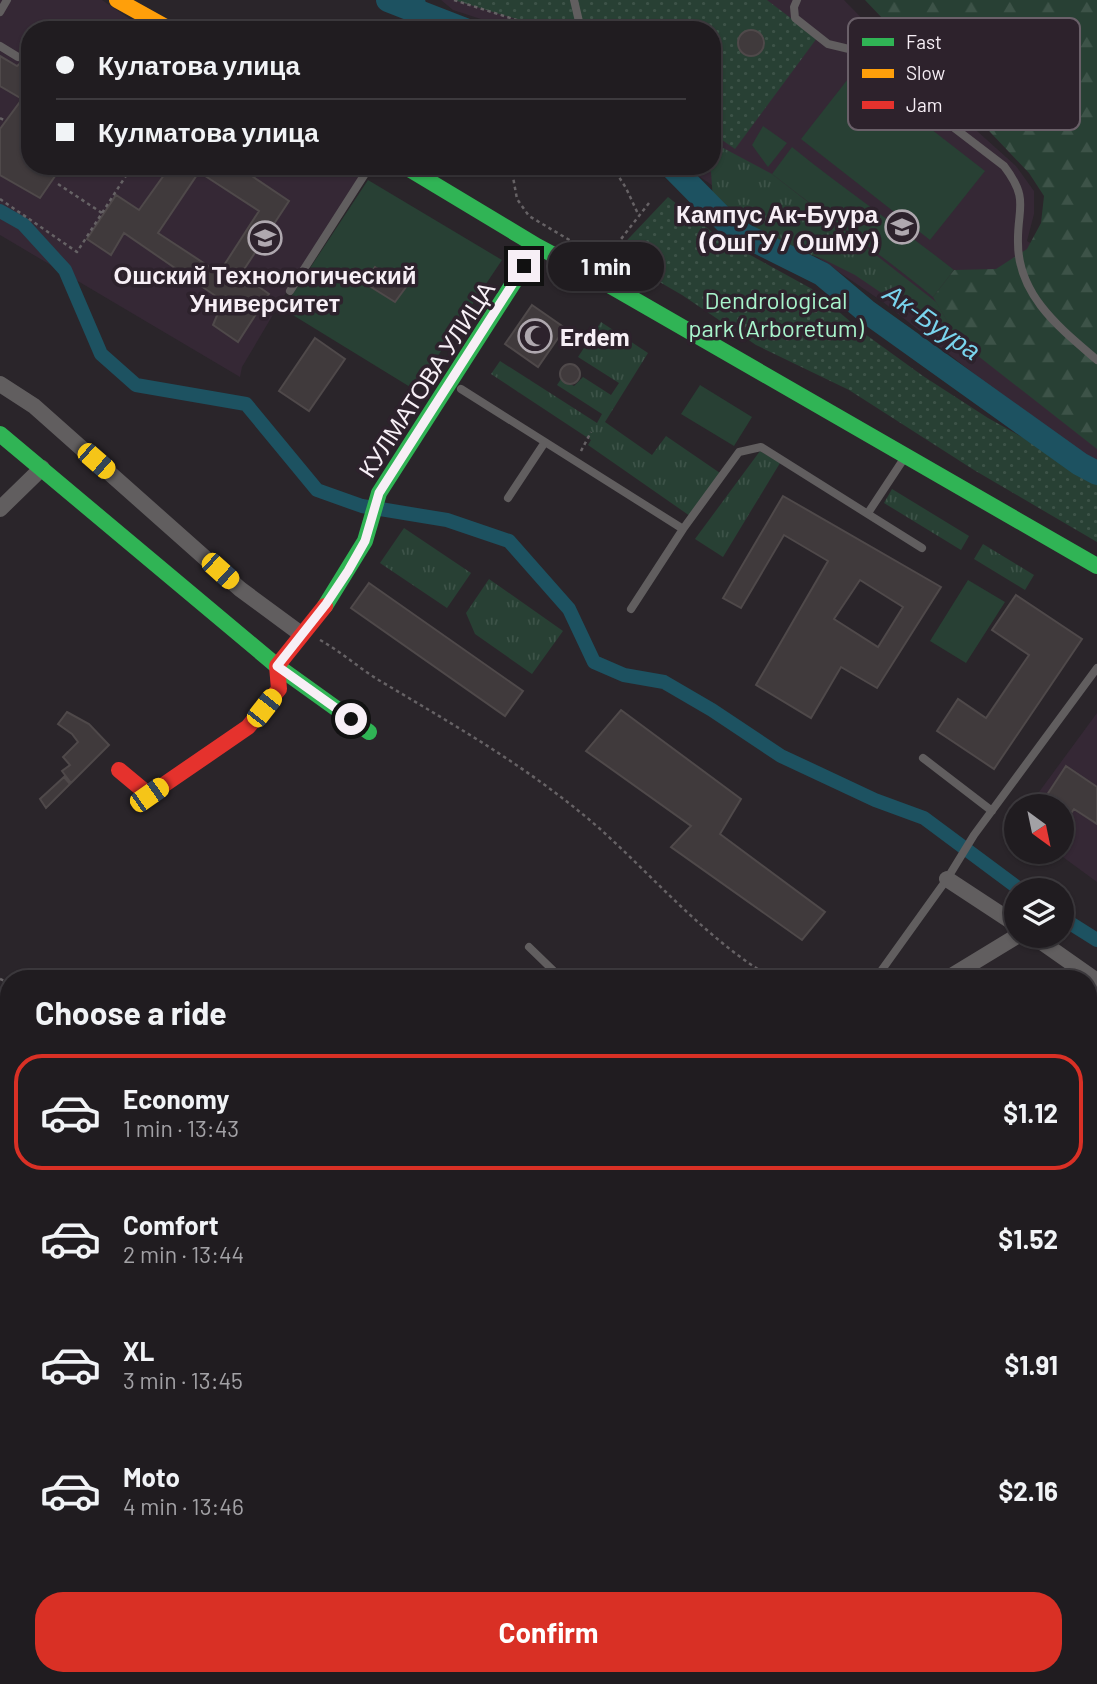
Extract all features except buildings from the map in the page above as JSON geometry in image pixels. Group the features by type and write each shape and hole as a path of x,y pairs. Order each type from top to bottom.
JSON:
{"street":[{"path":"117,0 155,21"},
{"path":"419,175 537,246 1097,566"},
{"name":"КУЛМАТОВА УЛИЦА","path":"277,666 326,604 348,571 365,541 376,500 537,246"},
{"path":"0,384 34,406 240,589 301,634"},
{"path":"0,434 277,666 369,732"},
{"path":"0,509 42,468"},
{"path":"119,770 149,795 248,727 279,689 277,666"},
{"path":"947,879 1004,916"},
{"path":"961,970 1004,944"},
{"path":"1050,948 1081,970"}],"lane":[{"path":"0,12 7,0"},
{"path":"574,0 579,21"},
{"path":"797,0 795,18 828,44 848,49"},
{"path":"0,46 18,57"},
{"path":"957,130 1004,166 1018,188 1021,202 1018,243 1020,260 1031,291 1042,310 1054,323 1097,360"},
{"path":"290,291 364,175"},
{"path":"461,389 683,529"},
{"path":"508,498 545,442"},
{"path":"631,609 738,452 761,447 922,548"},
{"path":"868,513 906,457"},
{"path":"882,970 947,879 974,835 1097,668"},
{"path":"923,758 992,811"},
{"path":"529,947 553,970"}],"path":[{"path":"454,0 520,21"},
{"path":"0,199 77,253 127,175"},
{"path":"513,175 517,199 528,216 604,260"},
{"path":"618,175 639,216"},
{"path":"58,184 102,213"},
{"path":"602,281 604,260 649,203"},
{"path":"574,460 591,432"},
{"path":"301,634 312,636 324,643 379,680 493,747 534,776 598,828 740,958 759,970"}],"shaded area":[{"path":"0,0 102,0 133,21 21,21 21,175 363,176 290,286 242,367 240,377 0,235"},
{"name":"Кампус Ак-Буура (ОшГУ / ОшМУ)","path":"441,0 844,0 862,18 848,18 848,130 976,130 1016,166 1034,191 1034,214 1027,241 1097,283 1097,462 1081,455 883,302 697,175 721,175 721,21 487,21 453,10"},
{"path":"1097,713 1097,882 1072,864 1074,794 1038,794"}],"green space":[{"path":"454,0 767,0 817,38 735,149 721,139 721,21 523,21"},
{"path":"865,0 1097,0 1097,449 959,341 933,297 954,270 996,269 1027,249 1041,223 1044,196 1029,173 988,130 1080,130 1080,18 882,18"},
{"path":"848,79 848,130 932,130 985,171 930,240 801,139"},
{"path":"763,126 787,143 768,167 752,145"},
{"path":"721,147 772,174 936,302 959,341 917,317 855,275 823,259 751,233 713,200 711,175 721,175"},
{"path":"792,147 954,270 933,297 772,174"},
{"path":"368,180 502,260 415,390 283,309"},
{"name":"Dendrological park (Arboretum)","path":"668,197 732,245 812,289 865,334 923,376 988,418 1097,479 1097,542 974,470 849,390 756,345 682,295 613,255"},
{"path":"601,322 648,353 605,422 652,455 666,436 720,473 690,516 588,445 591,440 491,374 500,361 597,423 602,414 557,385 561,379 574,386 583,377 611,395 619,383 578,357"},
{"path":"700,385 752,417 734,446 681,414"},
{"path":"760,451 780,463 723,557 695,539"},
{"path":"892,489 969,536 961,550 884,503"},
{"path":"404,528 471,573 447,608 380,563"},
{"path":"983,544 1034,575 1025,590 974,559"},
{"path":"489,579 563,631 532,674 475,634 466,613"},
{"path":"968,580 1005,602 966,663 930,641"}],"waterway":[{"name":"Ак-Буура","path":"388,0 442,21"},
{"path":"418,0 421,14"},
{"name":"Ак-Буура","path":"680,175 734,230 822,274 866,311 1080,464 1097,473"},
{"path":"0,211 23,224 65,270 101,354 136,385 246,404 317,490 362,506 447,520 509,541 569,609 594,662 624,675 664,682 781,756 875,800 924,818 1005,878"},
{"path":"1074,926 1097,940"}],"traffic: fast":[{"path":"419,175 537,246 1097,566"},
{"path":"325,606 365,541 379,493 537,246"},
{"path":"0,434 277,666 369,732"}],"traffic: slow":[{"path":"117,0 155,21"}],"traffic: jam":[{"path":"119,770 149,795 248,727 279,689 277,666 325,606"}],"place":[{"name":"Кампус Ак-Буура (ОшГУ / ОшМУ)","path":"902,227"},
{"name":"Ошский Технологический Университет","path":"265,238"},
{"name":"Erdem","path":"535,336"}],"route":[{"path":"351,719 277,666 326,604 348,571 365,541 379,493 524,266"}]}
